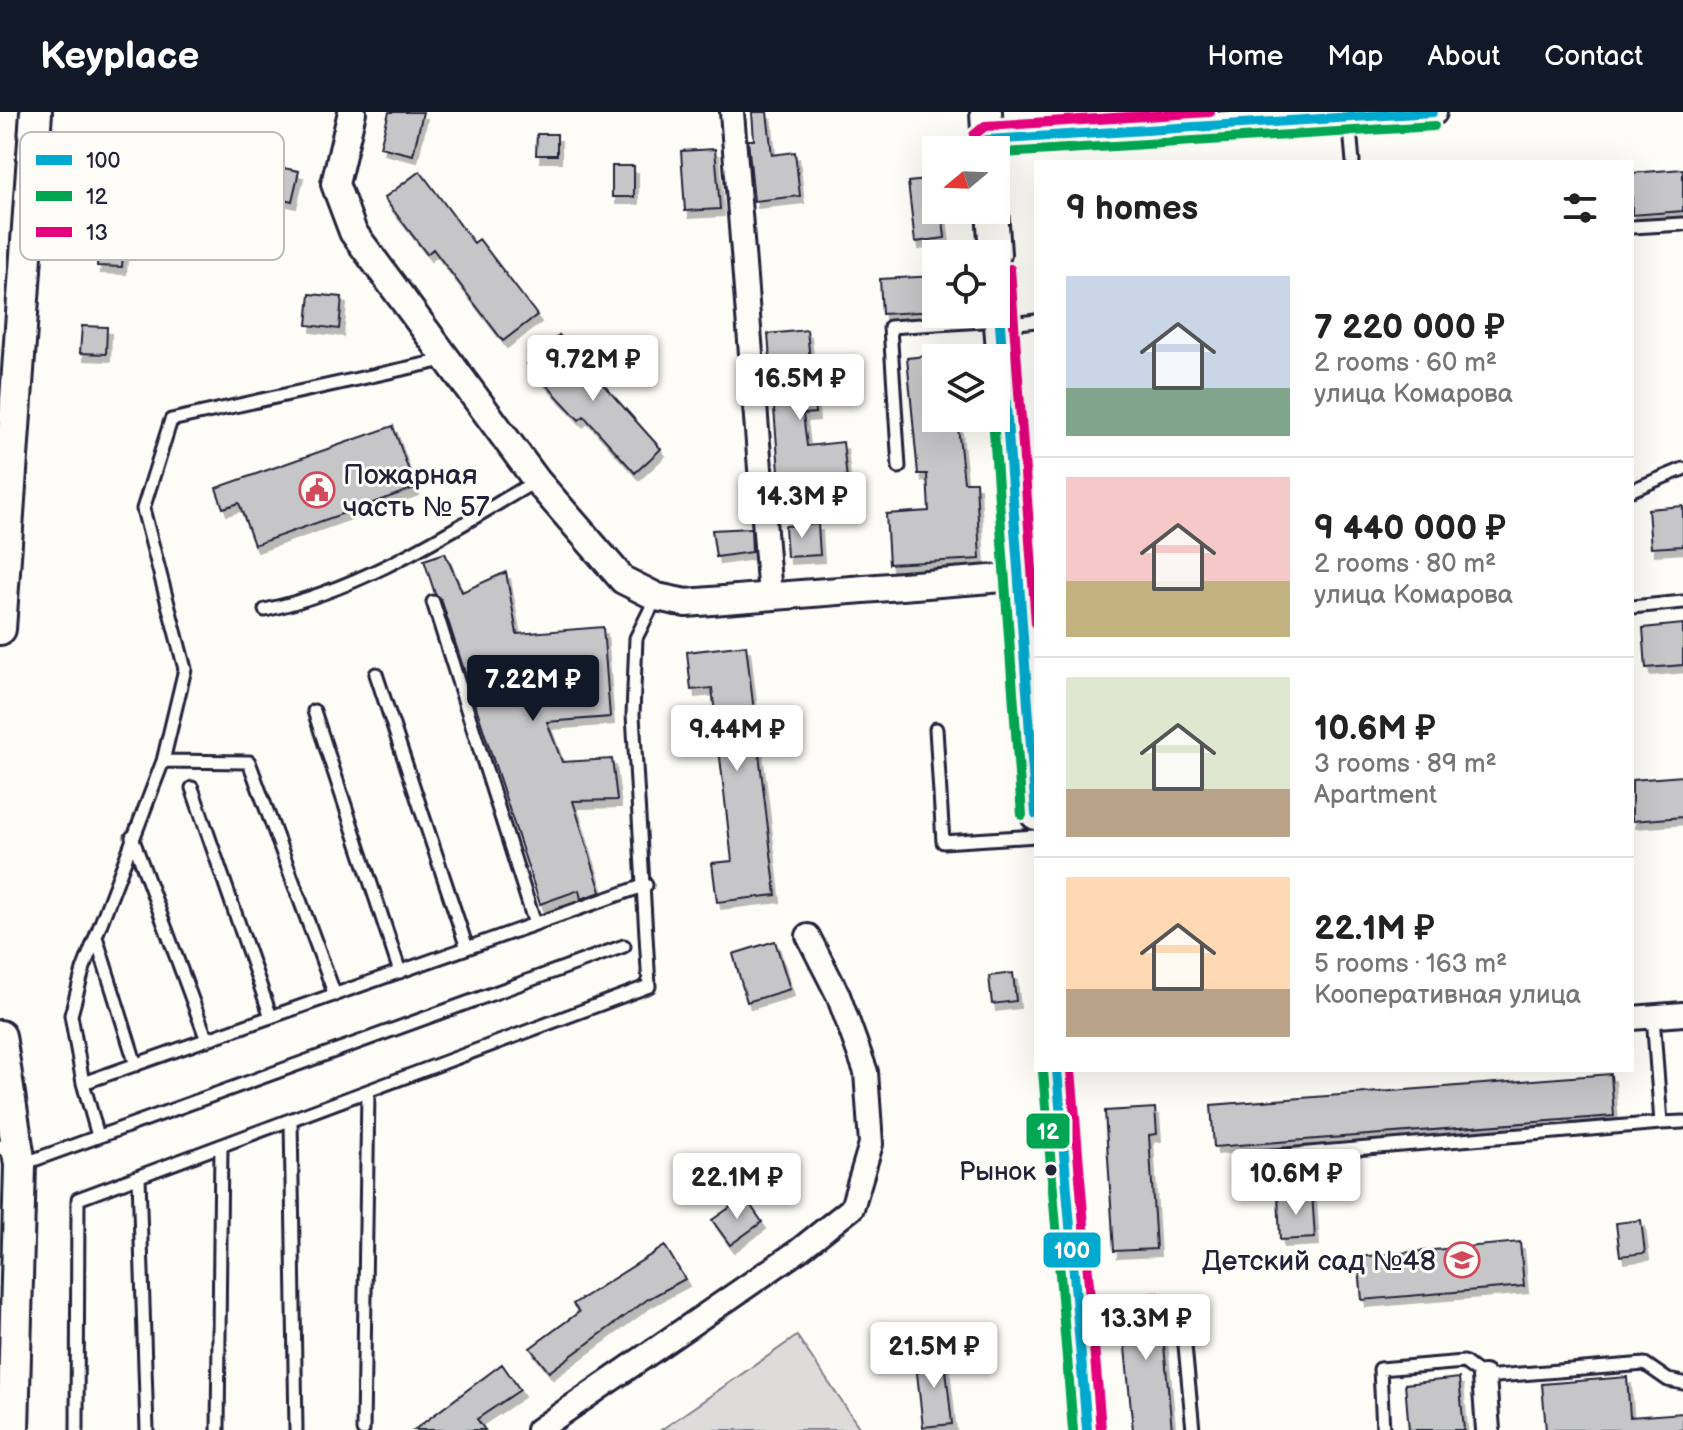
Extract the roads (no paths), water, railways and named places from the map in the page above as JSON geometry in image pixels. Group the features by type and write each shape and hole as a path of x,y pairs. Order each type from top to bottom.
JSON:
{"main road":[{"path":"35,132 36,112"},
{"path":"0,629 26,260"},
{"path":"1000,328 1016,577 1034,759"},
{"path":"0,1036 10,1155 13,1430"},
{"path":"1057,1072 1087,1430"}],"street":[{"path":"352,112 335,184 353,232 444,360 537,481 623,580 657,597 686,603 1016,577"},
{"path":"732,112 770,596"},
{"path":"987,134 1433,112"},
{"path":"538,1430 798,1251 852,1208 871,1144 866,1072 838,995 808,936"},
{"path":"1642,1017 1683,1014"},
{"path":"1484,1377 1488,1430"}],"lane":[{"path":"1354,160 1366,115"},
{"path":"1634,227 1683,224"},
{"path":"1010,322 1034,321"},
{"path":"899,467 890,327 922,326"},
{"path":"98,1136 83,1083 71,1015 132,837 163,761 185,669 143,509 171,420 444,360"},
{"path":"1634,489 1683,469"},
{"path":"265,610 309,601 417,551 537,481"},
{"path":"77,1430 78,1199 649,986 646,885 633,715 636,638 657,597"},
{"path":"433,602 535,924"},
{"path":"1634,607 1683,602"},
{"path":"376,674 467,948"},
{"path":"314,711 400,972"},
{"path":"936,729 943,842 1034,836"},
{"path":"163,761 249,762 335,995"},
{"path":"192,788 271,1017"},
{"path":"132,837 207,1040"},
{"path":"83,1083 646,885"},
{"path":"96,937 136,1065"},
{"path":"10,1155 98,1136 624,946"},
{"path":"1642,1017 1661,1123"},
{"path":"363,1430 368,1091"},
{"path":"291,1120 296,1430"},
{"path":"1249,1158 1683,1122"},
{"path":"218,1430 221,1146"},
{"path":"139,1177 147,1430"},
{"path":"1182,1314 1193,1430"},
{"path":"1383,1430 1380,1369 1464,1362 1484,1377 1645,1364 1668,1380 1683,1383"}],"place":[{"name":"Пожарная часть № 57","path":"317,490"},
{"name":"Рынок","path":"1051,1170"},
{"name":"Детский сад №48","path":"1462,1260"}]}
